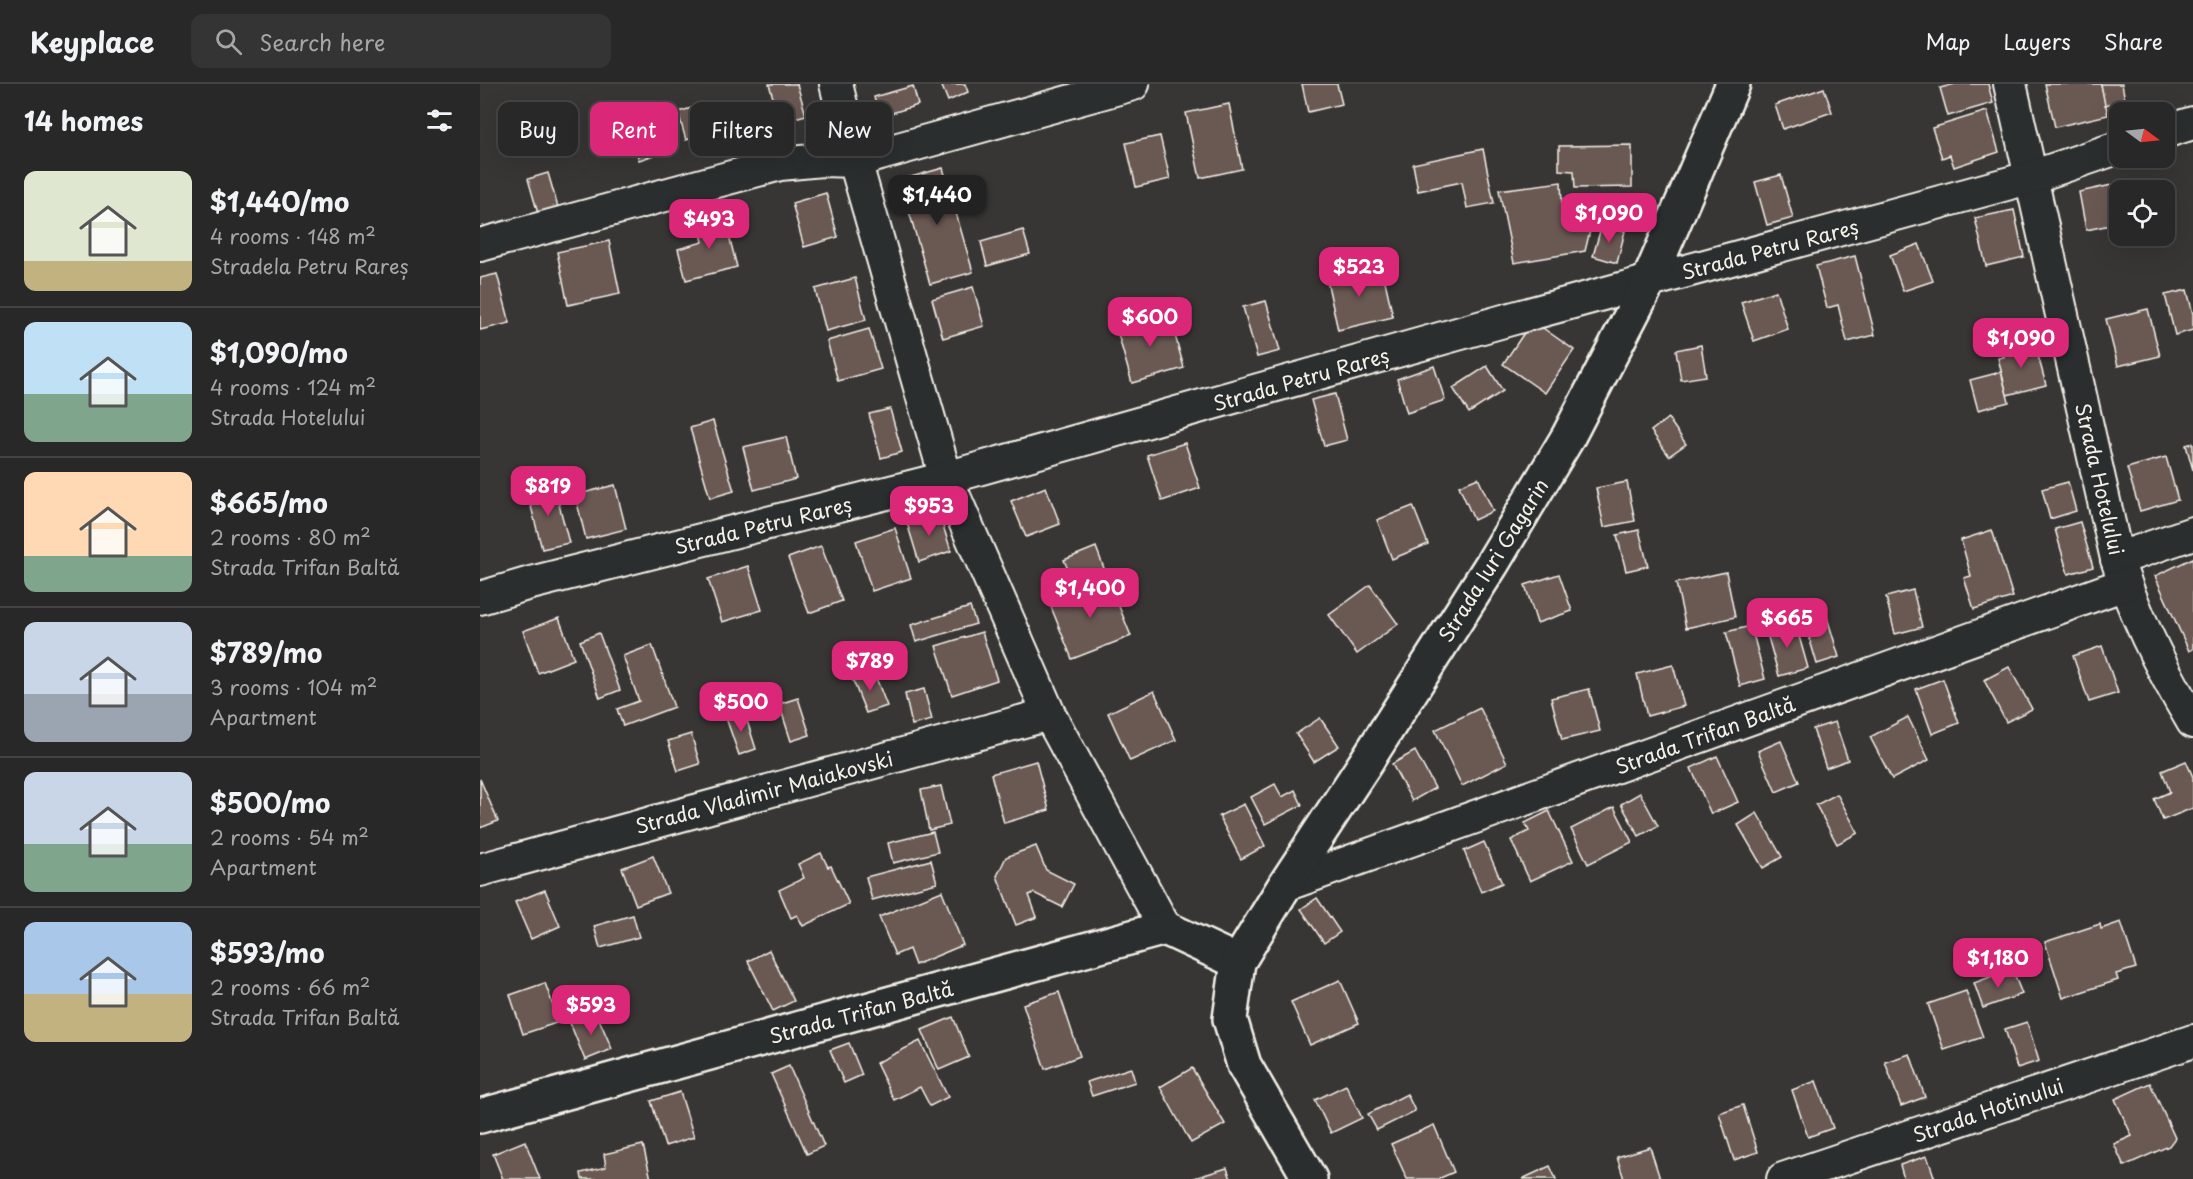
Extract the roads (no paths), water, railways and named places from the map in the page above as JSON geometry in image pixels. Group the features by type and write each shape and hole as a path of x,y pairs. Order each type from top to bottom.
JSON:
{"main road":[{"name":"Strada Iuri Gagarin","path":"1310,1179 1244,1065 1230,1019 1238,962 1285,885 1492,564 1568,437 1648,283 1733,84"},
{"path":"1165,928 1238,962"},
{"name":"Strada Trifan Baltă","path":"480,1116 1165,928"}],"street":[{"path":"836,84 855,161 946,478 1048,714 1165,928"},
{"path":"480,246 780,164 822,160 855,161 1133,84"},
{"name":"Strada Hotelului","path":"2010,84 2121,572 2148,641 2193,722"},
{"path":"2175,129 2193,123"},
{"name":"Strada Petru Rareș","path":"480,598 527,584 946,478 1507,320 2032,177 2109,151"},
{"name":"Strada Trifan Baltă","path":"1285,885 2121,572 2193,533"},
{"name":"Strada Vladimir Maiakovski","path":"480,870 1048,714"},
{"name":"Strada Hotinului","path":"1783,1179 2193,1041"}]}
